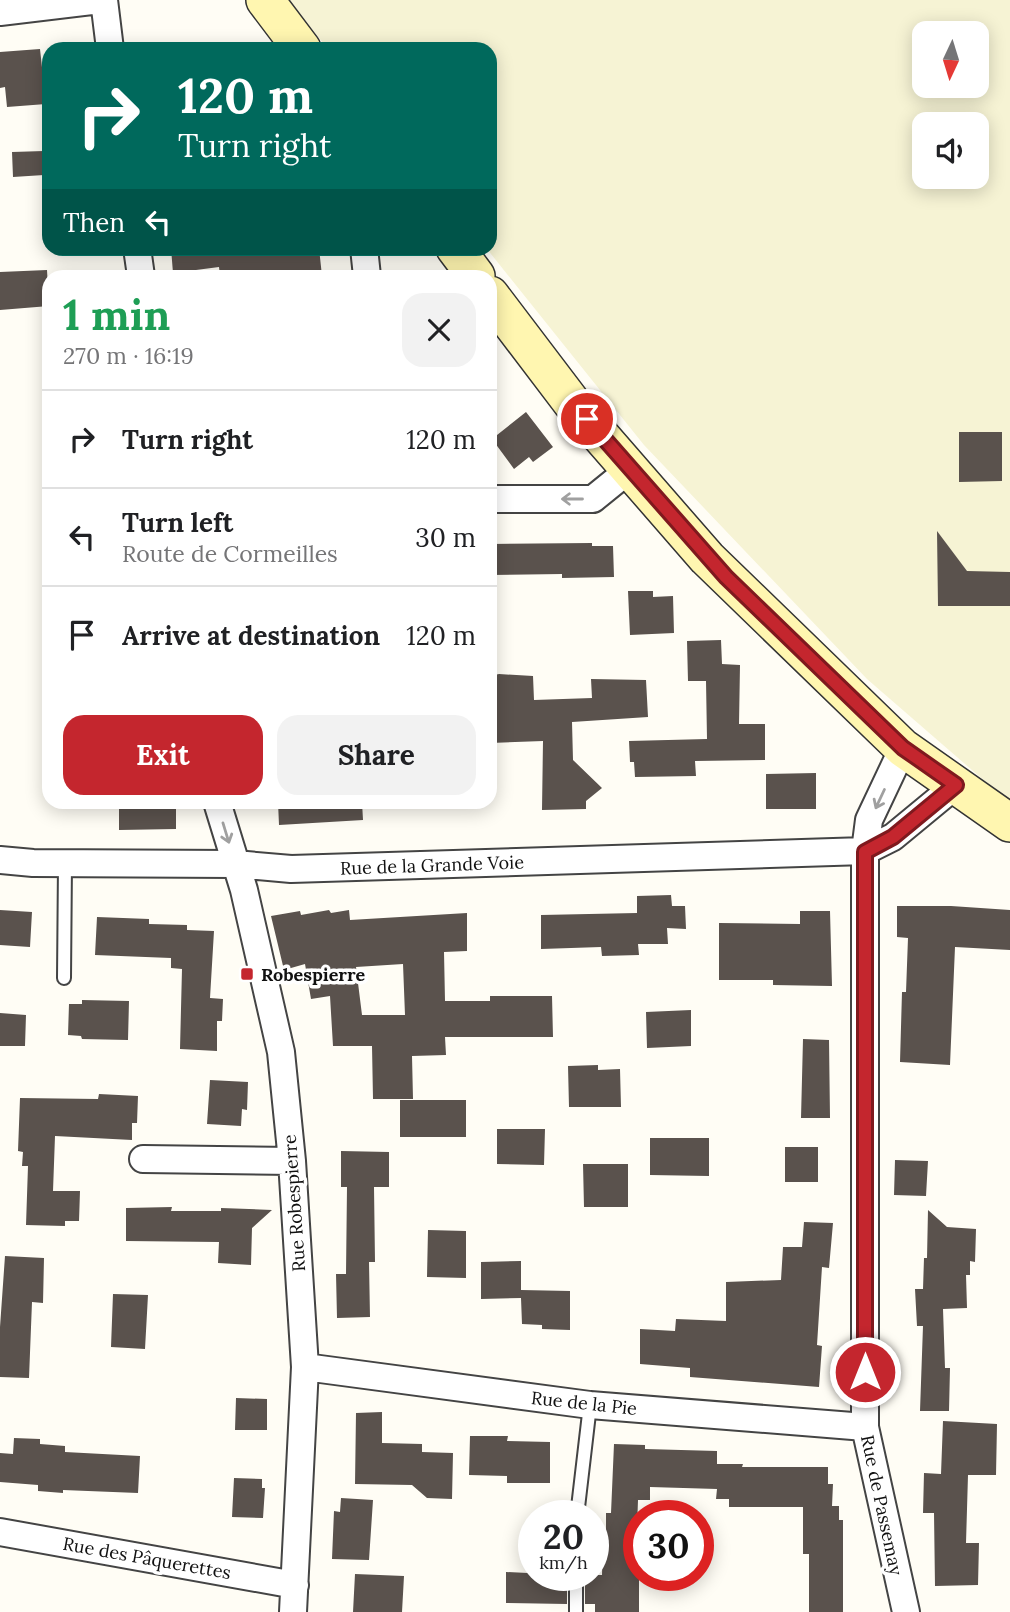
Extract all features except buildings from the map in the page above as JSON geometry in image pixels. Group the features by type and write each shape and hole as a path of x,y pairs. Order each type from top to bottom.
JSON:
{"main road":[{"path":"265,0 297,42"},
{"path":"497,304 572,403 707,558 903,748 1010,823"}],"street":[{"path":"0,12 102,0 109,42"},
{"path":"497,499 593,499 630,469"},
{"path":"865,852 870,820 903,748"},
{"name":"Rue de la Grande Voie","path":"0,860 235,864 291,869 865,852 893,837 956,785"},
{"name":"Rue Robespierre","path":"219,809 244,890 281,1052 292,1160 305,1367 293,1612"},
{"name":"Rue de Passemay","path":"865,852 865,1427 906,1612"},
{"path":"143,1159 292,1160"},
{"name":"Rue de la Pie","path":"305,1367 590,1405 865,1427"},
{"name":"Rue des Pâquerettes","path":"0,1532 295,1585"}],"lane":[{"path":"64,978 65,863"},
{"path":"579,1500 590,1405"},
{"path":"576,1591 576,1612"}],"shaded area":[{"path":"288,0 1010,0 1010,803 867,679 644,445 493,256 497,256 497,42 322,42"}],"place":[{"name":"Robespierre","path":"247,974"}],"route":[{"path":"587,419 726,577 903,748 956,785 893,837 865,852 865,1372"}]}
